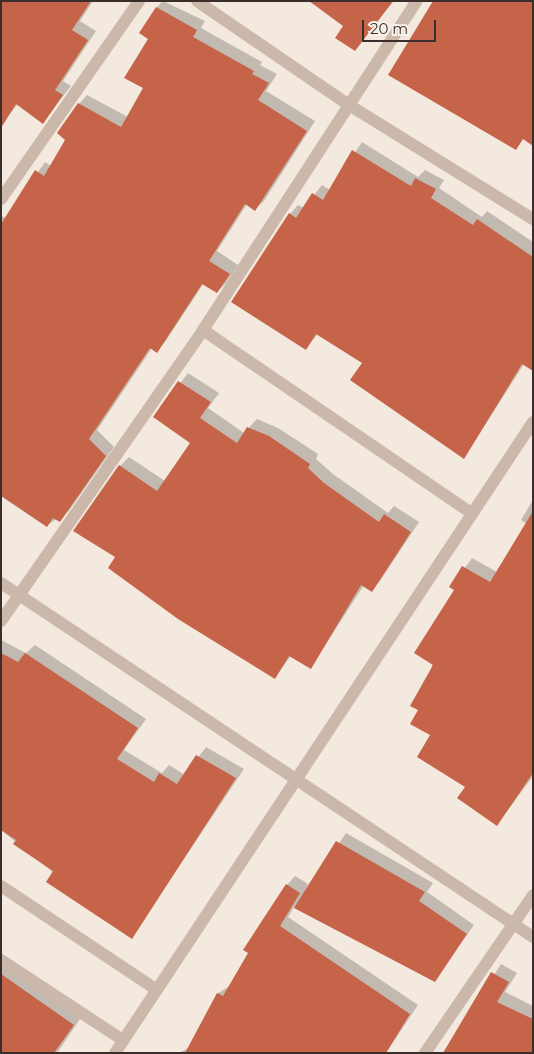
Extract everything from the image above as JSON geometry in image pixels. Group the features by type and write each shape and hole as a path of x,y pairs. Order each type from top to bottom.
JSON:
{"street":[{"path":"1,199 139,1"},
{"path":"197,1 349,105 533,219"},
{"path":"1,621 203,330 417,1"},
{"path":"203,330 471,513"},
{"path":"115,1053 533,422"},
{"path":"1,583 294,782 533,937"},
{"path":"1,886 157,990"},
{"path":"425,1053 533,895"},
{"path":"1,960 123,1040"}],"building":[{"path":"1,1 91,1 72,30 88,40 55,90 63,95 43,124 16,104 1,128"},
{"path":"309,1 393,1 355,51 335,38 343,26"},
{"path":"433,1 533,1 533,146 523,139 516,150 388,75"},
{"path":"156,7 197,30 193,37 254,71 252,74 269,83 258,100 307,131 255,211 245,204 209,261 230,274 217,293 202,284 157,353 150,348 89,439 106,456 60,522 53,518 47,527 1,496 1,224 35,170 44,176 65,140 57,133 78,103 121,127 143,88 124,78 148,39 139,33"},
{"path":"352,150 411,186 415,178 436,189 431,198 473,225 477,219 533,257 533,371 522,364 464,459 350,380 362,363 316,334 306,350 231,302 289,213 296,218 312,193 323,200"},
{"path":"178,381 211,402 200,418 237,443 247,427 269,436 310,464 308,468 324,483 379,522 384,514 411,532 372,592 361,585 311,669 289,656 275,679 178,619 108,568 115,557 73,531 119,465 157,491 190,443 153,417"},
{"path":"533,511 533,773 497,826 457,798 465,787 417,757 430,735 410,724 418,710 410,706 433,665 414,653 454,590 449,587 462,566 490,582"},
{"path":"1,653 18,662 25,653 138,728 117,759 154,782 159,773 177,784 196,755 236,778 132,939 46,882 53,871 13,844 16,840 1,830"},
{"path":"336,841 425,892 419,901 467,934 435,982 294,908"},
{"path":"286,884 300,893 280,926 410,1014 386,1053 185,1053 217,993 223,996 248,953 243,950"},
{"path":"491,972 509,982 497,1002 533,1019 533,1053 443,1053"},
{"path":"1,974 74,1025 54,1053 1,1053"}]}
